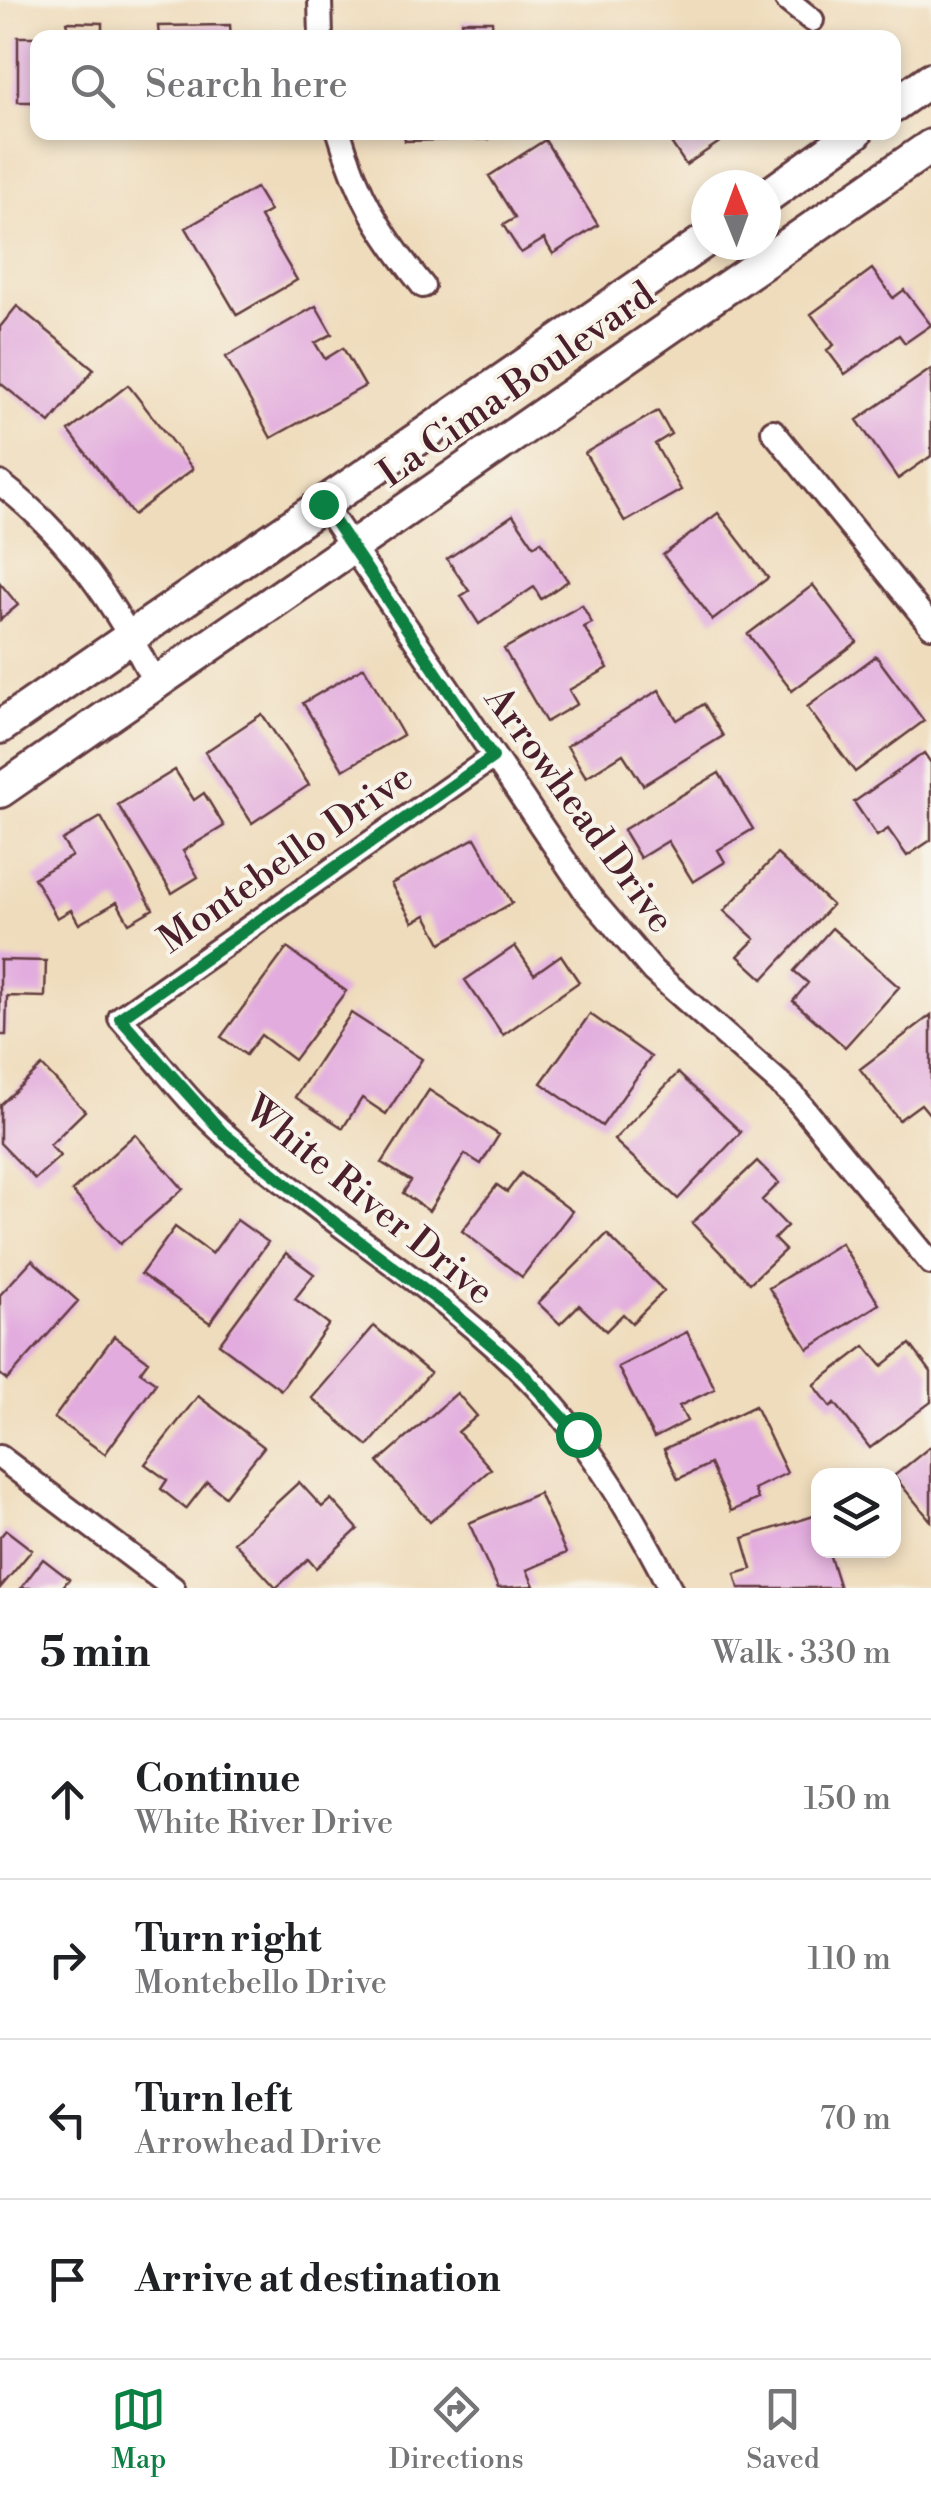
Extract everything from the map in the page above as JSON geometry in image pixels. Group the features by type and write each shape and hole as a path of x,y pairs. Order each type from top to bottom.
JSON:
{"street":[{"path":"320,0 322,30"},
{"path":"787,0 812,20"},
{"path":"901,101 931,78"},
{"path":"341,140 354,182 386,240 422,286"},
{"path":"781,186 845,140"},
{"name":"La Cima Boulevard","path":"0,792 931,146"},
{"name":"La Cima Boulevard","path":"0,727 691,250"},
{"path":"773,431 931,626"},
{"path":"0,483 32,508 84,564 131,635 154,684"},
{"name":"Arrowhead Drive","path":"323,504 588,894 653,971 792,1094 931,1263"},
{"name":"Montebello Drive","path":"120,1018 493,757"},
{"name":"White River Drive","path":"120,1018 224,1134 515,1365 578,1434 670,1588"},
{"path":"0,1456 173,1588"}],"building":[{"path":"462,21 492,21 493,30 463,30"},
{"path":"67,22 102,23 102,30 67,30"},
{"path":"230,25 230,30 158,30 158,26"},
{"path":"18,37 30,37 30,102 18,102"},
{"path":"545,140 598,225 553,254 544,239 521,253 503,225 515,218 489,176"},
{"path":"669,140 722,140 686,165"},
{"path":"256,188 270,211 260,217 297,280 237,315 186,228"},
{"path":"872,269 893,298 904,290 931,325 905,343 899,335 845,374 827,350 834,345 811,314"},
{"path":"17,306 94,369 50,423 0,383 0,327"},
{"path":"316,306 332,334 315,343 325,359 343,348 365,386 271,438 226,357"},
{"path":"931,369 931,456 898,479 857,420"},
{"path":"128,385 193,469 133,515 69,431"},
{"path":"658,411 671,434 655,444 681,490 625,522 585,453"},
{"path":"718,513 768,578 713,620 663,555"},
{"path":"513,515 534,546 541,541 568,581 541,599 534,587 479,624 461,596 469,591 447,559"},
{"path":"0,583 18,605 0,620"},
{"path":"813,585 857,642 792,691 748,634"},
{"path":"582,605 592,623 584,627 608,668 569,690 577,704 546,722 504,649"},
{"path":"876,656 924,721 855,772 807,707"},
{"path":"364,667 403,735 343,770 303,703"},
{"path":"659,690 677,720 704,704 723,736 643,785 623,754 586,777 567,746"},
{"path":"262,714 309,785 252,823 205,752"},
{"path":"924,753 931,763 931,840 907,856 888,829 877,836 854,802"},
{"path":"175,770 194,800 204,793 224,826 183,851 198,877 172,893 118,805"},
{"path":"719,773 753,829 718,850 725,862 693,882 668,841 640,858 623,830"},
{"path":"101,817 153,909 129,923 117,902 79,924 71,910 57,918 34,878 72,856 62,840"},
{"path":"475,838 512,903 441,943 426,915 413,922 391,884"},
{"path":"777,854 832,905 763,979 738,956 755,939 724,911"},
{"path":"832,928 899,987 845,1047 793,1001 808,983 794,971"},
{"path":"515,946 534,974 561,955 579,982 503,1035 465,980"},
{"path":"287,948 346,991 294,1060 261,1035 246,1055 221,1037"},
{"path":"0,960 46,961 45,997 7,996 6,1035 0,1035"},
{"path":"351,1013 422,1059 386,1114 362,1098 343,1128 295,1097"},
{"path":"590,1014 651,1057 602,1126 541,1083"},
{"path":"931,1015 931,1116 921,1104 899,1120 860,1069"},
{"path":"42,1066 85,1111 50,1145 60,1156 35,1179 0,1143 0,1105"},
{"path":"678,1073 741,1132 678,1199 614,1140"},
{"path":"429,1090 499,1135 481,1164 465,1154 429,1211 403,1193 411,1181 382,1163"},
{"path":"135,1134 183,1189 120,1244 72,1191"},
{"path":"757,1161 779,1183 762,1200 787,1226 774,1239 785,1250 750,1283 692,1223"},
{"path":"521,1173 572,1211 522,1277 462,1231 497,1185 507,1192"},
{"path":"237,1220 268,1242 210,1323 141,1274 175,1227 212,1254"},
{"path":"607,1234 664,1291 632,1323 623,1314 606,1331 579,1305 560,1324 538,1303"},
{"path":"841,1243 879,1304 808,1349 769,1288"},
{"path":"286,1253 314,1274 295,1299 329,1324 281,1390 219,1344"},
{"path":"32,1260 78,1301 7,1380 0,1374 0,1295"},
{"path":"374,1326 430,1373 368,1446 312,1398"},
{"path":"687,1332 715,1389 679,1406 687,1421 654,1438 618,1367"},
{"path":"114,1336 148,1361 140,1372 156,1383 105,1454 54,1418"},
{"path":"910,1344 931,1372 931,1402 870,1448 835,1403 831,1407 814,1385 865,1346 882,1366"},
{"path":"457,1393 477,1416 458,1432 491,1469 430,1522 378,1462"},
{"path":"198,1396 264,1447 225,1496 207,1482 186,1509 161,1489 167,1480 145,1464"},
{"path":"755,1406 787,1473 754,1489 758,1499 731,1511 710,1464 678,1479 664,1449"},
{"path":"931,1446 931,1521 901,1485 901,1470"},
{"path":"299,1482 322,1507 331,1499 358,1529 316,1568 308,1559 276,1588 234,1542"},
{"path":"539,1493 566,1553 527,1570 534,1586 498,1588 469,1523"},
{"path":"811,1517 811,1558 831,1558 840,1588 739,1588 735,1574 752,1569 743,1538"},
{"path":"6,1530 32,1550 0,1588 0,1537"},
{"path":"43,1559 69,1579 62,1588 21,1588"}],"route":[{"path":"323,504 493,757 120,1018 224,1134 448,1308 515,1365 578,1434"}]}
